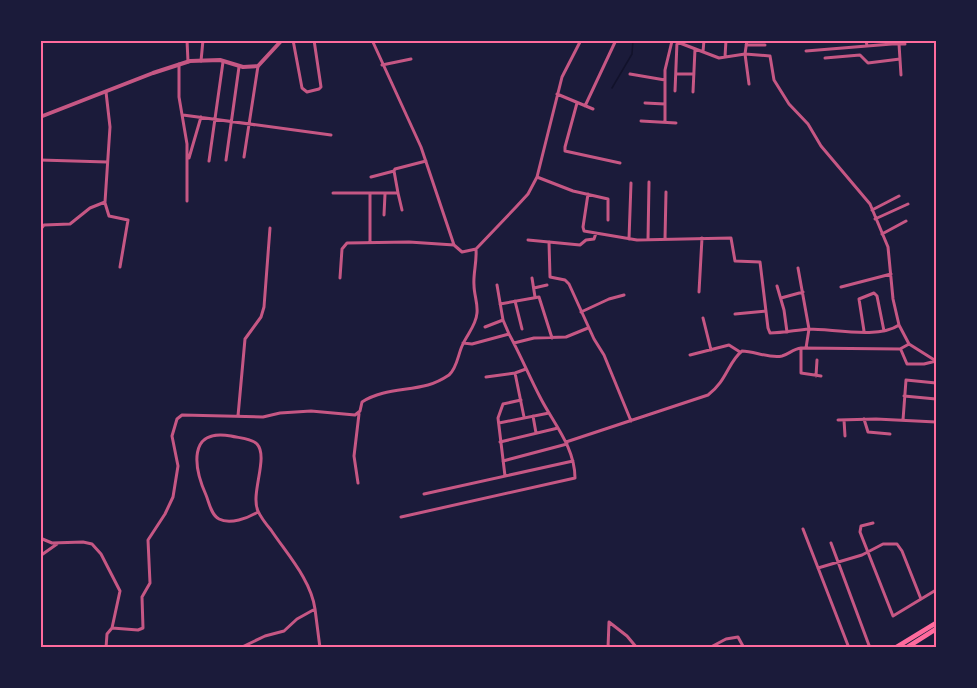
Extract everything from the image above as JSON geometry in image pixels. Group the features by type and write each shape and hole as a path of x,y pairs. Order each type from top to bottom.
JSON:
{"main road":[{"path":"895,648 936,623"},
{"path":"906,648 936,629"}],"street":[{"path":"187,40 188,62"},
{"path":"201,61 203,40"},
{"path":"40,117 179,64 201,61 223,62 239,67 258,66 282,40"},
{"path":"293,40 302,88 307,92 321,87 314,40"},
{"path":"372,40 409,118 454,245 462,252 476,249 528,194 537,177 562,77 581,40"},
{"path":"585,106 616,40"},
{"path":"703,52 704,40"},
{"path":"725,57 726,40"},
{"path":"866,40 867,46"},
{"path":"665,123 665,66 672,41 720,58 745,54 770,56 774,80 789,104 808,124 821,146 856,186 872,210 888,247 893,299 899,325 909,344 936,361"},
{"path":"675,91 679,42"},
{"path":"806,51 892,42 905,44"},
{"path":"749,84 745,54 746,43 765,45"},
{"path":"899,44 901,75"},
{"path":"693,92 695,49"},
{"path":"825,58 860,55 868,63 900,59"},
{"path":"382,65 411,58"},
{"path":"209,161 223,62"},
{"path":"179,64 179,97 187,136 187,201"},
{"path":"244,157 258,66"},
{"path":"226,160 239,67"},
{"path":"630,74 664,80"},
{"path":"676,74 694,74"},
{"path":"106,92 110,127 105,203 109,216 125,218 128,222 120,267"},
{"path":"557,94 593,109"},
{"path":"577,103 565,150 620,163"},
{"path":"645,103 665,104"},
{"path":"183,115 331,135"},
{"path":"188,161 193,151 201,117"},
{"path":"641,121 676,123"},
{"path":"40,160 107,162"},
{"path":"371,177 426,161"},
{"path":"394,171 402,210"},
{"path":"537,177 573,191 608,199 608,220"},
{"path":"648,240 649,182"},
{"path":"629,239 631,183"},
{"path":"664,239 666,192"},
{"path":"333,194 398,193"},
{"path":"370,194 370,242"},
{"path":"384,215 385,194"},
{"path":"588,194 584,231 648,240 730,237 733,240 735,261 759,261 769,332 809,329 884,331 892,330 899,325"},
{"path":"872,210 899,196"},
{"path":"40,230 44,225 70,224 88,209 105,203"},
{"path":"875,219 908,204"},
{"path":"882,234 906,221"},
{"path":"238,416 244,339 261,317 264,307 270,228"},
{"path":"528,240 580,245 594,238 596,233"},
{"path":"699,292 702,238"},
{"path":"340,278 342,249 345,244 422,242 454,245"},
{"path":"549,242 550,277 567,281 604,356 631,421"},
{"path":"358,483 354,456 361,404 368,399 396,390 431,384 450,374 454,369 478,310 474,285 477,266 476,249"},
{"path":"798,268 809,329 806,348"},
{"path":"842,287 891,274"},
{"path":"532,278 535,297"},
{"path":"401,517 572,480 575,477 573,461 566,443 508,334 503,320 497,285"},
{"path":"534,288 547,285"},
{"path":"777,286 787,332"},
{"path":"781,298 803,292"},
{"path":"864,331 859,299 874,294 877,296 884,331"},
{"path":"581,312 609,298 624,295"},
{"path":"501,304 535,297 540,299 552,338"},
{"path":"515,301 522,329"},
{"path":"735,314 766,311"},
{"path":"703,318 711,350"},
{"path":"485,327 503,320"},
{"path":"514,343 534,338 568,336 588,327"},
{"path":"466,344 508,334"},
{"path":"690,355 729,345 740,352 780,356 801,348 900,349 909,344"},
{"path":"801,348 801,373 819,376 818,360"},
{"path":"900,349 907,364 928,364 936,361"},
{"path":"503,461 566,443 708,395 721,384 740,352"},
{"path":"486,377 526,369"},
{"path":"515,373 524,417"},
{"path":"903,420 906,380 936,383"},
{"path":"904,396 936,399"},
{"path":"505,476 500,442 501,405 521,400"},
{"path":"112,628 138,630 143,628 142,597 150,584 148,540 173,497 178,466 172,436 177,419 182,415 263,417 280,413 311,411 355,415 359,412"},
{"path":"499,423 549,412"},
{"path":"532,416 536,434"},
{"path":"864,419 868,432 890,434"},
{"path":"838,420 936,422"},
{"path":"844,420 845,436"},
{"path":"500,442 558,428"},
{"path":"258,512 239,520 224,520 215,515 200,483 197,470 198,447 205,439 224,435 252,440 259,446 256,498 258,512 290,557 311,592 320,648"},
{"path":"424,494 573,461"},
{"path":"873,523 859,528 893,616 936,590"},
{"path":"803,529 849,648"},
{"path":"40,538 47,542 88,543 101,554 120,591 112,628 107,634 106,648"},
{"path":"42,554 58,543"},
{"path":"831,543 870,648"},
{"path":"818,568 888,543 900,547 921,599"},
{"path":"240,648 265,636 284,631 297,619 315,609"},
{"path":"608,648 609,622 627,636 637,648"},
{"path":"709,648 738,637 744,648"}],"waterway":[{"path":"612,88 632,54 633,40"}]}
